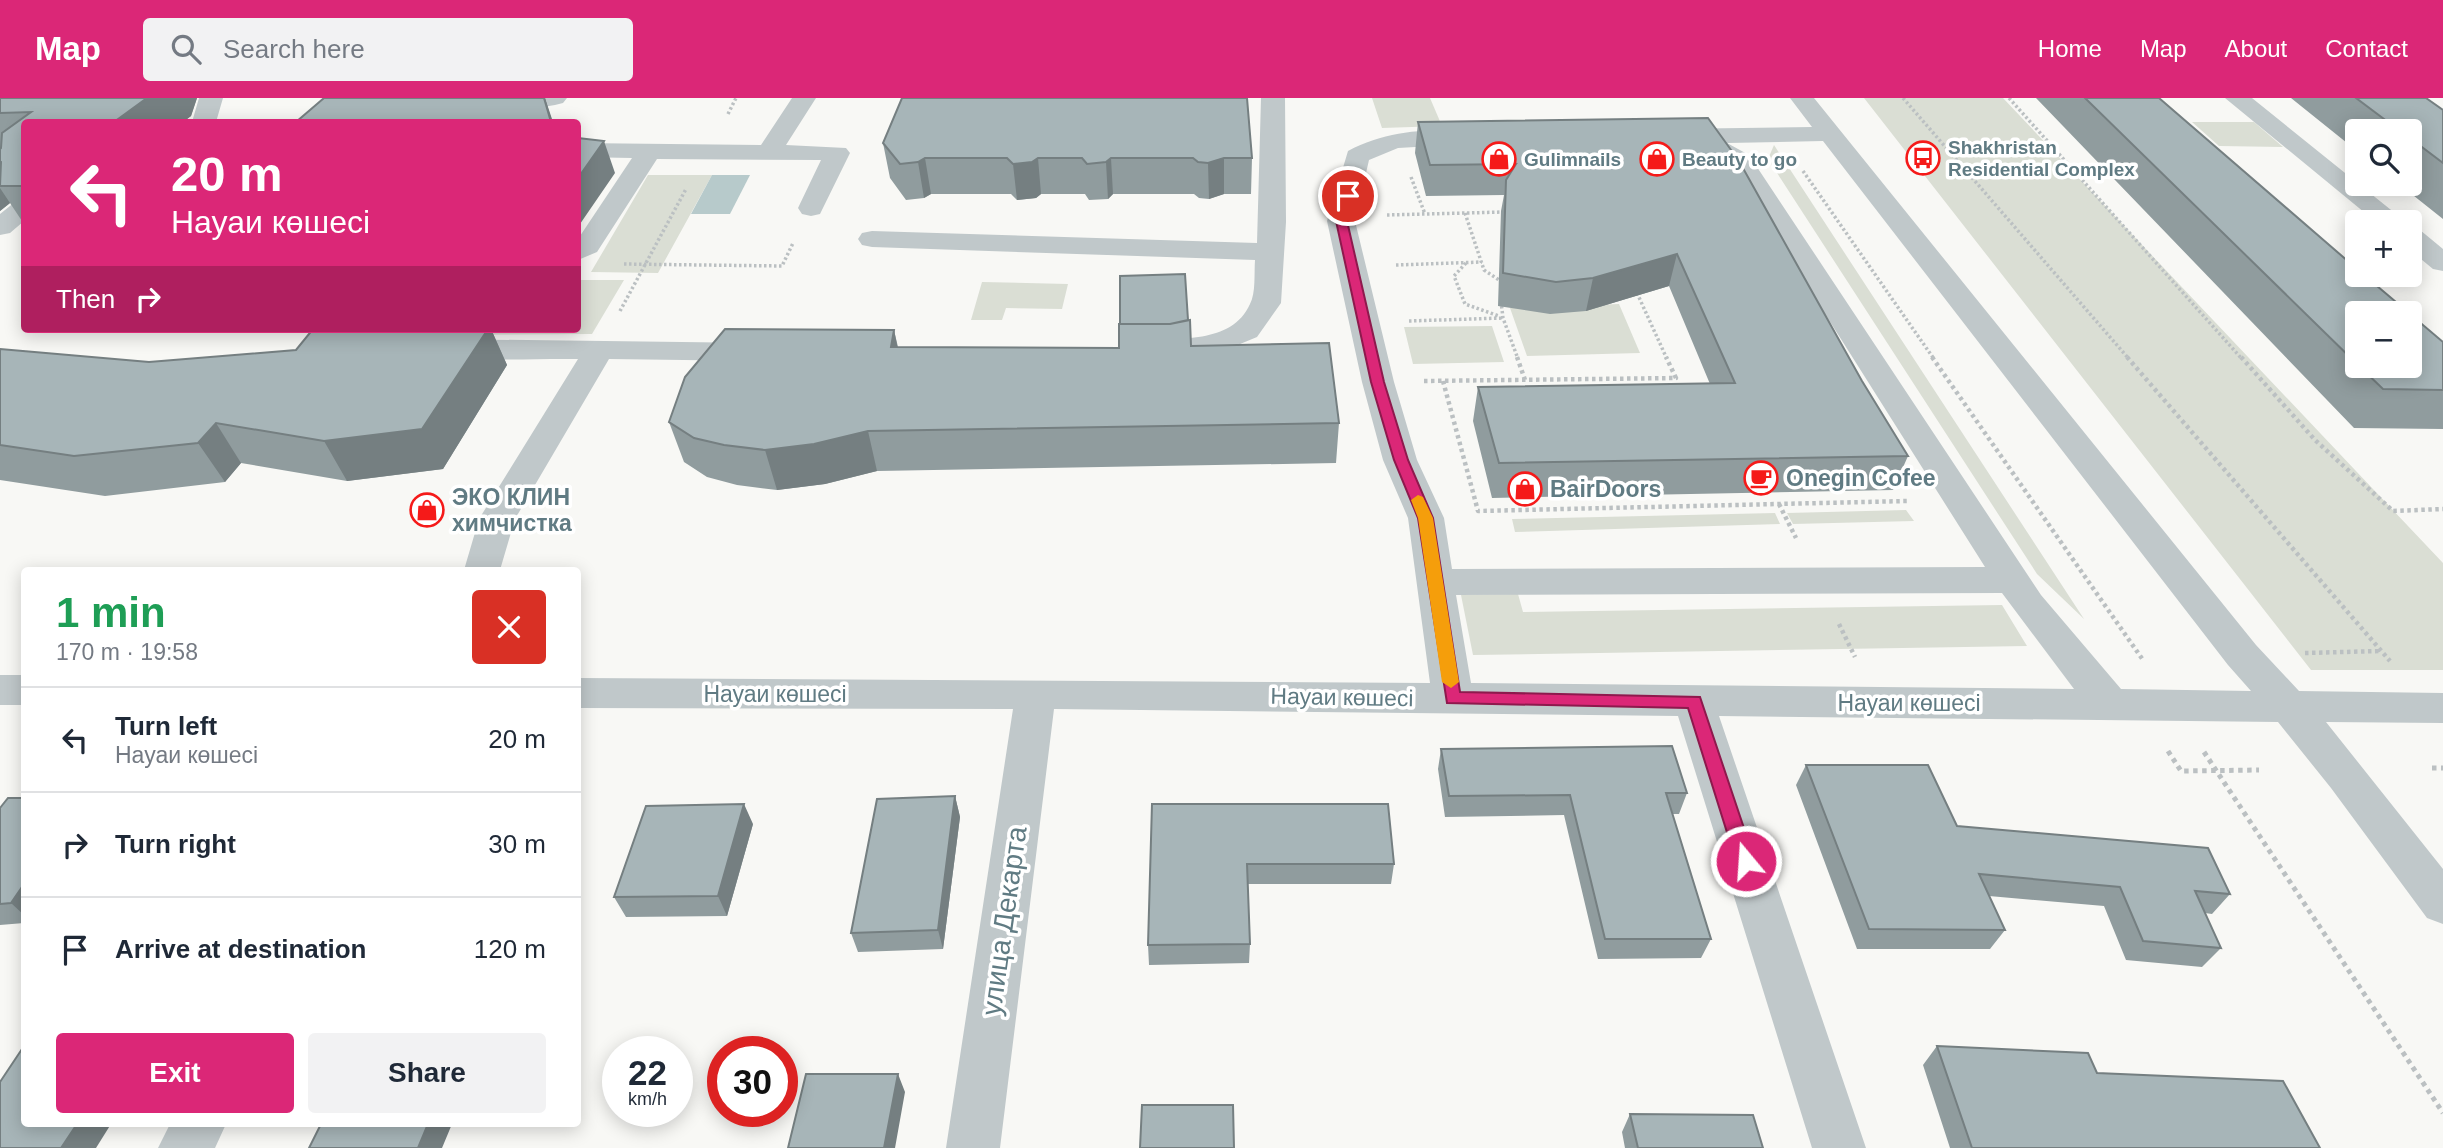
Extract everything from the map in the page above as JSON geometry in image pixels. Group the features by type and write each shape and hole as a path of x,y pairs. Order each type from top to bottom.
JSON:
{"street":[{"path":"205,119 211,98"},
{"path":"428,119 555,98"},
{"path":"769,152 804,98"},
{"path":"1130,351 1171,351 1217,344 1246,331 1266,303 1270,251 1273,98"},
{"path":"1802,98 2242,654 2291,705 2443,904"},
{"path":"2237,98 2377,210"},
{"path":"1641,136 1830,134"},
{"path":"1709,135 1718,148 1740,160 2028,604 2110,705"},
{"path":"1453,699 1426,518 1401,460 1378,382 1341,221 1357,156 1377,144 1411,137 1492,136"},
{"path":"581,150 837,153 811,208"},
{"path":"581,250 587,246 649,151"},
{"path":"0,227 21,210"},
{"path":"872,239 1270,251"},
{"path":"2422,246 2443,263"},
{"path":"407,333 413,345 598,352 785,351"},
{"path":"483,567 497,519 598,352"},
{"path":"1436,582 2012,580"},
{"path":"0,690 21,690"},
{"name":"Науаи көшесі","path":"581,693 1035,694 2443,708"},
{"name":"улица Декарта","path":"973,1148 1035,694"},
{"path":"1694,701 1839,1148"},
{"path":"186,1148 198,1127"}],"path":[{"path":"598,352 736,98"},
{"path":"1903,98 2395,666"},
{"path":"2009,98 2315,440 2393,511 2443,509"},
{"path":"1778,135 2142,658"},
{"path":"1409,170 1424,214"},
{"path":"620,264 782,266 811,208"},
{"path":"1343,216 1506,212"},
{"path":"1465,213 1484,270 1507,285"},
{"path":"1387,265 1482,262"},
{"path":"1466,263 1454,276 1465,304 1503,318"},
{"path":"1378,382 1676,378 1633,283"},
{"path":"1503,295 1499,305 1525,380"},
{"path":"1401,321 1503,318"},
{"path":"1443,381 1478,511 1960,499"},
{"path":"2295,653 2381,651"},
{"path":"2432,768 2443,768"},
{"path":"2181,771 2259,770"},
{"path":"2217,771 2443,1113"}],"shaded area":[{"path":"1372,98 1430,98 1442,126 1382,128"},
{"path":"1864,98 2003,98 2443,563 2443,670 2311,670"},
{"path":"2192,122 2254,122 2283,147 2219,146"},
{"path":"1774,145 2084,619 2037,574 1768,159"},
{"path":"648,175 712,175 658,273 591,272"},
{"path":"712,175 750,175 730,214 691,214"},
{"path":"581,280 624,280 592,334 429,335 581,333"},
{"path":"982,282 1068,284 1062,309 1006,308 1002,320 971,320"},
{"path":"1619,304 1640,353 1527,356 1510,308"},
{"path":"1492,326 1504,362 1413,364 1404,327"},
{"path":"1906,510 1914,521 1793,524 1787,513"},
{"path":"1775,513 1780,524 1515,532 1512,519"},
{"path":"1518,594 1523,612 2002,605 2027,646 1473,655 1461,595"}],"building":[{"path":"0,98 147,98 118,119 21,119 31,112 0,113"},
{"path":"324,98 544,98 550,119 300,119"},
{"path":"902,98 1247,98 1252,158 1224,158 1208,163 1198,162 1193,158 1111,158 1106,162 1087,164 1082,158 1038,158 1032,162 1013,164 1007,158 925,158 918,162 900,164 883,143"},
{"path":"2085,98 2159,98 2345,259 2345,287 2378,287 2395,301 2345,301 2345,352"},
{"path":"2356,98 2426,98 2443,110 2443,163 2422,147 2422,119 2384,119"},
{"path":"1708,118 1739,161 1862,381 1908,456 1499,463 1478,387 1735,383 1677,254 1593,278 1556,282 1503,273 1506,180 1516,164 1430,165 1418,122"},
{"path":"21,119 21,186 0,186 2,133"},
{"path":"581,138 604,141 581,174"},
{"path":"1185,274 1188,320 1170,324 1120,324 1120,276"},
{"path":"1190,320 1191,346 1329,343 1339,423 868,431 814,444 765,450 694,438 669,422 685,377 725,329 894,330 891,347 1119,348 1119,324 1170,324"},
{"path":"2422,324 2443,342 2443,390 2383,389 2372,378 2422,378"},
{"path":"310,333 485,333 422,429 324,441 216,423 198,443 74,456 0,445 0,349 149,362 296,350"},
{"path":"1672,746 1687,793 1666,793 1711,939 1605,939 1570,795 1449,796 1441,749"},
{"path":"1806,765 1928,765 1957,826 2208,848 2230,894 2195,891 2221,948 2143,941 2120,887 1979,874 2005,930 1869,929"},
{"path":"955,796 938,930 851,933 877,799"},
{"path":"8,798 21,798 21,888 11,903 0,904 0,808"},
{"path":"744,804 718,896 614,897 646,806"},
{"path":"1152,804 1388,804 1394,864 1247,864 1250,944 1148,945"},
{"path":"1937,1046 2088,1053 2097,1073 2283,1081 2320,1148 1972,1148"},
{"path":"21,1050 21,1127 75,1127 61,1148 0,1148 0,1082"},
{"path":"806,1074 898,1074 884,1148 788,1148 793,1127 798,1127 798,1107"},
{"path":"1142,1105 1233,1105 1234,1148 1140,1148"},
{"path":"1630,1114 1753,1115 1763,1148 1638,1148"},
{"path":"320,1127 427,1127 418,1148 309,1148"}],"slow traffic":[{"path":"1418,500 1426,518 1451,682"}],"place":[{"name":"Shakhristan Residential Complex","path":"1923,158"},
{"name":"Gulimnails","path":"1499,159"},
{"name":"Beauty to go","path":"1657,159"},
{"name":"Onegin Cofee","path":"1761,478"},
{"name":"BairDoors","path":"1525,489"},
{"name":"ЭКО КЛИН химчистка","path":"427,510"}],"route":[{"path":"1348,196 1341,221 1378,382 1401,460 1426,518 1453,699 1694,701 1746,861"}]}
